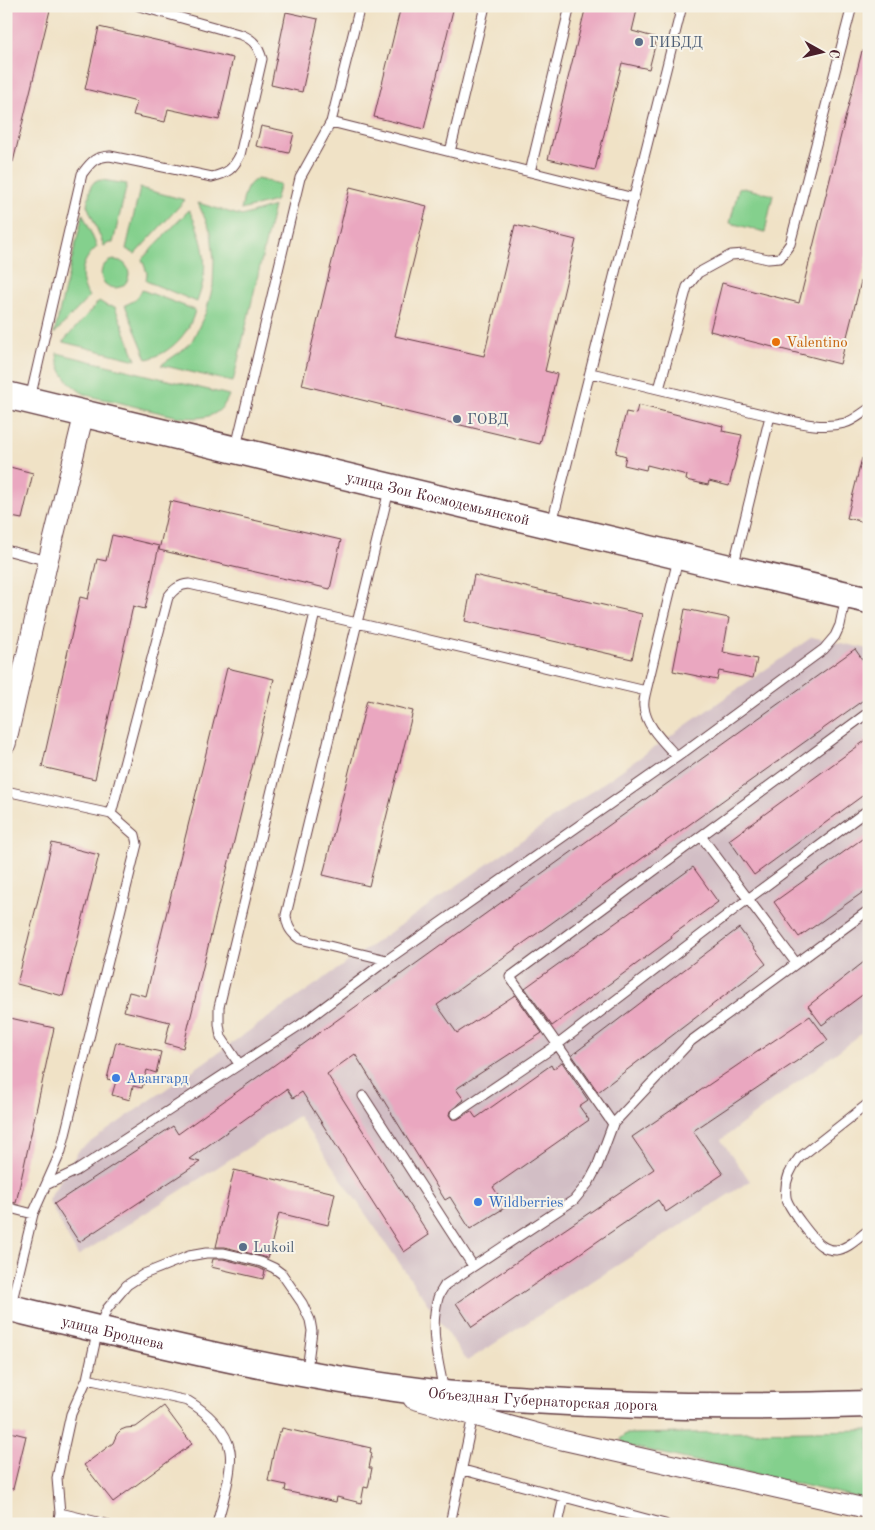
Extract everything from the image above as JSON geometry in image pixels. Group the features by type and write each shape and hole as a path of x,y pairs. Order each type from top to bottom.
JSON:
{"main road":[{"name":"улица Зои Космодемьянской","path":"18,398 857,598"},
{"name":"улица Броднева","path":"8,1308 220,1358"},
{"name":"Объездная Губернаторская дорога","path":"220,1358 445,1394 579,1403 663,1406 869,1404"}],"street":[{"path":"6,744 84,414"},
{"path":"342,1379 572,1442 869,1509"}],"lane":[{"path":"18,398 82,174 90,163 99,157 110,156 212,176 225,174 235,166 240,155 262,59 259,48 252,39 242,35 139,6"},
{"path":"235,450 300,178 331,122 360,6"},
{"path":"450,152 485,6"},
{"path":"530,172 570,6"},
{"path":"552,526 682,6"},
{"path":"659,389 687,287 698,273 731,255 745,254 768,259 780,258 790,244 852,6"},
{"path":"331,122 634,198"},
{"path":"590,373 816,426 847,423 869,409"},
{"path":"733,569 770,416"},
{"path":"386,960 300,939 292,933 287,925 286,915 390,487"},
{"path":"6,550 48,561"},
{"path":"677,758 651,726 645,714 644,704 679,556"},
{"path":"111,814 168,597 180,585 189,584 646,690"},
{"path":"46,1185 76,1171 300,1025 386,960 677,758 824,649 835,636 857,598"},
{"path":"239,1064 222,1037 219,1024 219,1007 315,613"},
{"path":"612,1124 510,977 869,712"},
{"path":"6,791 111,814 135,836 137,844 61,1151 33,1214 8,1308"},
{"path":"455,1114 557,1045 869,809"},
{"path":"701,836 796,963"},
{"path":"445,1394 435,1343 434,1325 438,1298 445,1284 574,1200 597,1167 612,1124 691,1041 869,910"},
{"path":"363,1096 473,1266"},
{"path":"869,1102 798,1158 790,1169 785,1187 786,1200 792,1210 820,1245 826,1249 836,1250 845,1248 869,1230"},
{"path":"6,1207 33,1214"},
{"path":"58,1524 60,1514 57,1478 71,1414 87,1379 98,1329 107,1309 116,1298 127,1285 144,1274 189,1256 206,1253 224,1253 261,1262 274,1268 282,1274 310,1320 312,1331 306,1373"},
{"path":"87,1379 188,1401 196,1405 217,1425 225,1436 230,1450 230,1466 217,1524"},
{"path":"450,1524 473,1416"},
{"path":"463,1470 662,1523"},
{"path":"558,1524 564,1497"},
{"path":"60,1514 106,1524"}],"shaded area":[{"path":"812,637 869,649 869,1028 721,1140 750,1181 467,1361 298,1116 78,1256 48,1200 79,1150"}],"green space":[{"path":"257,179 280,184 275,201 241,210 247,188"},
{"path":"102,180 127,184 113,243 104,246 87,205 91,186 95,181"},
{"path":"739,187 773,195 765,232 730,223"},
{"path":"140,188 185,200 135,254 126,249"},
{"path":"198,203 242,216 274,206 233,382 161,365 192,341 206,312 213,286 214,260 211,232"},
{"path":"189,210 199,233 205,266 204,278 197,302 146,281 147,273 142,259"},
{"path":"83,214 97,247 87,258 82,270 83,283 89,297 54,334"},
{"path":"115,260 125,264 129,274 125,284 115,288 105,284 101,274 105,264"},
{"path":"142,290 195,310 189,327 178,341 164,352 147,359 125,305 135,299"},
{"path":"99,301 107,306 115,307 136,360 63,342"},
{"path":"57,353 229,395 221,409 209,416 195,418 179,417 94,397 81,392 69,382 62,373"},
{"path":"869,1430 869,1500 624,1445 620,1439 625,1434"}],"building":[{"path":"6,6 51,6 13,162 6,162"},
{"path":"401,6 454,6 424,129 374,117"},
{"path":"586,6 638,6 632,31 657,38 649,69 622,63 595,170 548,159"},
{"path":"286,12 318,19 302,92 271,85"},
{"path":"99,27 233,58 219,120 168,109 165,122 133,115 137,102 85,89"},
{"path":"862,51 869,52 869,250 840,364 710,331 722,283 799,303"},
{"path":"261,126 294,133 289,153 256,146"},
{"path":"350,187 427,206 395,336 484,356 515,225 576,240 545,371 557,374 540,444 302,385"},
{"path":"638,405 723,426 722,431 742,435 729,486 709,481 708,485 686,480 687,475 647,465 646,470 624,465 626,456 616,453 626,412 636,414"},
{"path":"862,458 869,459 869,523 847,518"},
{"path":"6,466 33,473 22,519 6,516"},
{"path":"170,501 341,540 330,589 159,550"},
{"path":"112,535 159,546 145,609 133,606 95,779 42,767 80,597 88,599 97,559 106,561"},
{"path":"474,575 642,614 632,659 465,621"},
{"path":"685,609 729,618 723,652 757,659 753,678 719,671 717,680 673,671"},
{"path":"855,649 869,669 869,696 437,1005 457,1033 515,995 542,1033 456,1089 464,1100 450,1111 449,1115 452,1119 458,1119 471,1111 476,1118 551,1065 553,1069 562,1062 588,1100 579,1106 589,1120 493,1187 506,1207 470,1229 450,1197 445,1200 355,1054 327,1074 429,1235 404,1252 302,1092 293,1098 287,1089 189,1159 200,1162 79,1242 54,1204 173,1126 178,1134"},
{"path":"227,668 274,679 183,1048 165,1043 170,1022 124,1011 129,992 146,996"},
{"path":"367,700 413,711 369,886 323,875"},
{"path":"869,738 869,791 754,875 729,840"},
{"path":"869,834 869,888 799,937 774,902"},
{"path":"52,843 99,855 63,996 17,984"},
{"path":"693,867 718,902 552,1026 525,988"},
{"path":"739,928 766,964 598,1092 572,1055"},
{"path":"869,958 869,990 822,1025 808,1006"},
{"path":"810,1016 828,1040 693,1131 723,1174 666,1212 658,1200 472,1327 456,1303 654,1169 632,1137"},
{"path":"6,1017 54,1028 16,1203 6,1201"},
{"path":"116,1042 161,1052 156,1073 147,1070 142,1088 133,1086 130,1100 112,1095 116,1081 107,1079"},
{"path":"234,1170 335,1193 328,1225 279,1213 268,1258 225,1247 216,1247"},
{"path":"213,1259 223,1259 259,1268 265,1271 263,1279 211,1267"},
{"path":"164,1406 192,1444 113,1502 84,1465 113,1443 121,1430 136,1427"},
{"path":"282,1428 371,1448 369,1468 372,1468 368,1488 364,1487 361,1503 337,1497 336,1502 285,1491 286,1485 268,1481 274,1450"},
{"path":"6,1431 26,1436 13,1489 6,1488"}],"place":[{"name":"ГИБДД","path":"639,42"},
{"name":"Valentino","path":"776,342"},
{"name":"ГОВД","path":"457,419"},
{"name":"Авангард","path":"116,1078"},
{"name":"Wildberries","path":"478,1202"},
{"name":"Lukoil","path":"243,1247"}]}
